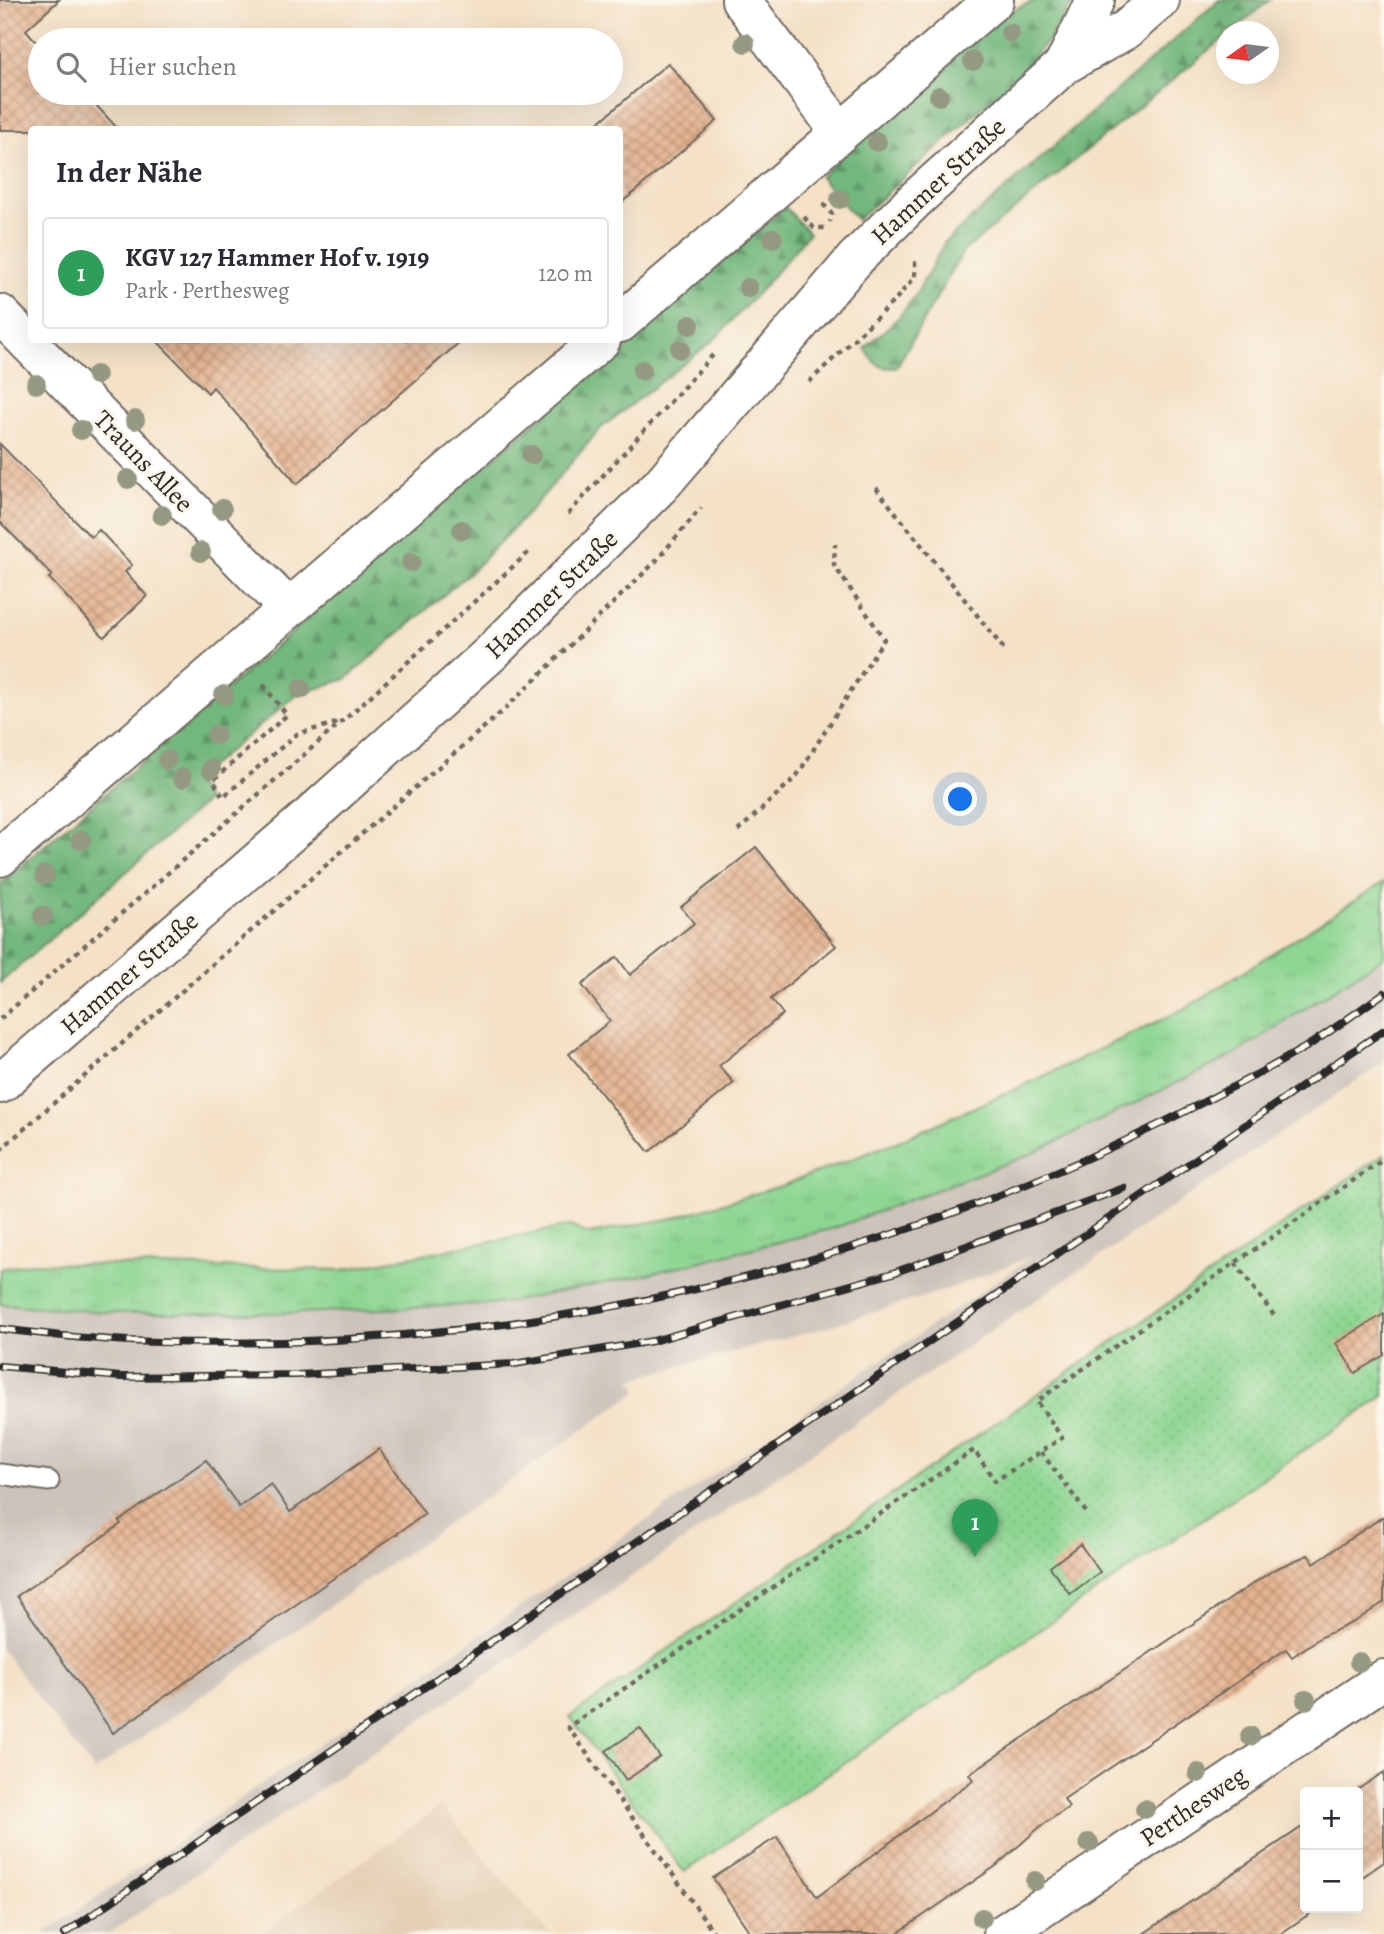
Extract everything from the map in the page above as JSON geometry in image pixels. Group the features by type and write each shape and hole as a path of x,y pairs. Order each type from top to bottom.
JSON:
{"street":[{"path":"741,0 840,132"},
{"path":"623,320 994,0"},
{"name":"Hammer Straße","path":"1064,65 1095,0"},
{"name":"Hammer Straße","path":"0,1084 310,816 491,654 661,485 856,258 916,199 1064,65 1127,29 1160,0"},
{"name":"Trauns Allee","path":"0,314 28,343"},
{"name":"Trauns Allee","path":"28,343 288,608"},
{"path":"0,857 597,343"},
{"name":"Perthesweg","path":"1003,1934 1384,1679"}],"lane":[{"path":"0,1474 49,1481"}],"path":[{"path":"819,238 828,229"},
{"path":"567,515 720,347"},
{"path":"876,488 1004,649"},
{"path":"0,1019 452,625 538,543"},
{"path":"738,831 796,777 884,639 834,565 835,544"},
{"path":"237,652 287,715 213,780 223,797 297,734 344,720"},
{"path":"715,1934 568,1727 974,1450 995,1482 1041,1452 1062,1437 1037,1401 1384,1159"},
{"path":"1235,1263 1276,1318"},
{"path":"1041,1452 1089,1516"}],"shaded area":[{"path":"1384,957 1384,1062 108,1934 43,1934 1033,1256 948,1289 820,1329 632,1379 638,1391 94,1771 0,1647 0,1304 119,1313 301,1313 504,1303 640,1276 835,1228 1031,1154 1232,1056"},
{"path":"441,1806 549,1934 259,1934"}],"green space":[{"path":"1037,0 1074,0 1051,37 1020,73 857,220 820,177 971,40 1009,13"},
{"path":"1219,0 1270,0 1244,21 1216,21 1216,44 963,252 896,368 880,366 865,348 899,317 917,293 945,242"},
{"path":"785,207 809,233 713,341 601,428 530,511 474,569 346,679 297,695 194,780 207,801 0,983 0,884"},
{"path":"1384,882 1384,957 1232,1056 1031,1154 835,1228 640,1276 504,1303 301,1313 119,1313 0,1304 0,1269 31,1263 341,1270 570,1226 588,1234 673,1218 784,1185 896,1142 1027,1084 1186,1008"},
{"path":"1384,1154 1384,1396 684,1872 570,1717"}],"building":[{"path":"0,0 59,0 26,30 28,105 96,105 115,126 28,126 28,130 0,130"},
{"path":"668,63 717,121 623,201 623,126 595,126 619,105 623,105 623,102"},
{"path":"159,343 459,343 297,484 213,387 208,393"},
{"path":"0,444 91,537 99,530 132,565 125,572 147,596 104,637 49,578 52,575 0,522"},
{"path":"756,847 836,946 771,999 783,1014 719,1066 734,1083 649,1152 569,1054 610,1021 582,985 617,957 630,975 694,923 681,907"},
{"path":"1384,1314 1384,1355 1355,1373 1336,1343"},
{"path":"379,1449 425,1514 113,1733 17,1596 121,1524 119,1521 206,1460 239,1507 271,1484 290,1512"},
{"path":"1384,1516 1384,1602 1356,1621 1321,1637 1292,1657 1286,1649 1064,1799 1069,1807 1041,1826 996,1866 896,1934 751,1934 713,1878 777,1837 817,1897 973,1780 969,1774 1275,1569 1308,1555 1314,1563"},
{"path":"1080,1544 1100,1572 1070,1594 1050,1567"},
{"path":"640,1728 660,1757 626,1780 606,1751"},
{"path":"1384,1772 1384,1862 1363,1877 1363,1787"},
{"path":"1300,1828 1300,1913 1311,1913 1280,1934 1143,1934"}],"railway":[{"path":"0,1329 111,1340 186,1343 284,1342 398,1336 512,1323 625,1304 736,1280 846,1249 954,1212 1060,1170 1164,1122 1271,1067 1316,1041 1384,993"},
{"path":"64,1934 1384,1030"},
{"path":"0,1366 121,1377 296,1375 514,1364 653,1341 893,1273 1124,1188"}],"place":[{"name":"KGV 127 Hammer Hof v. 1919","path":"975,1557"}]}
